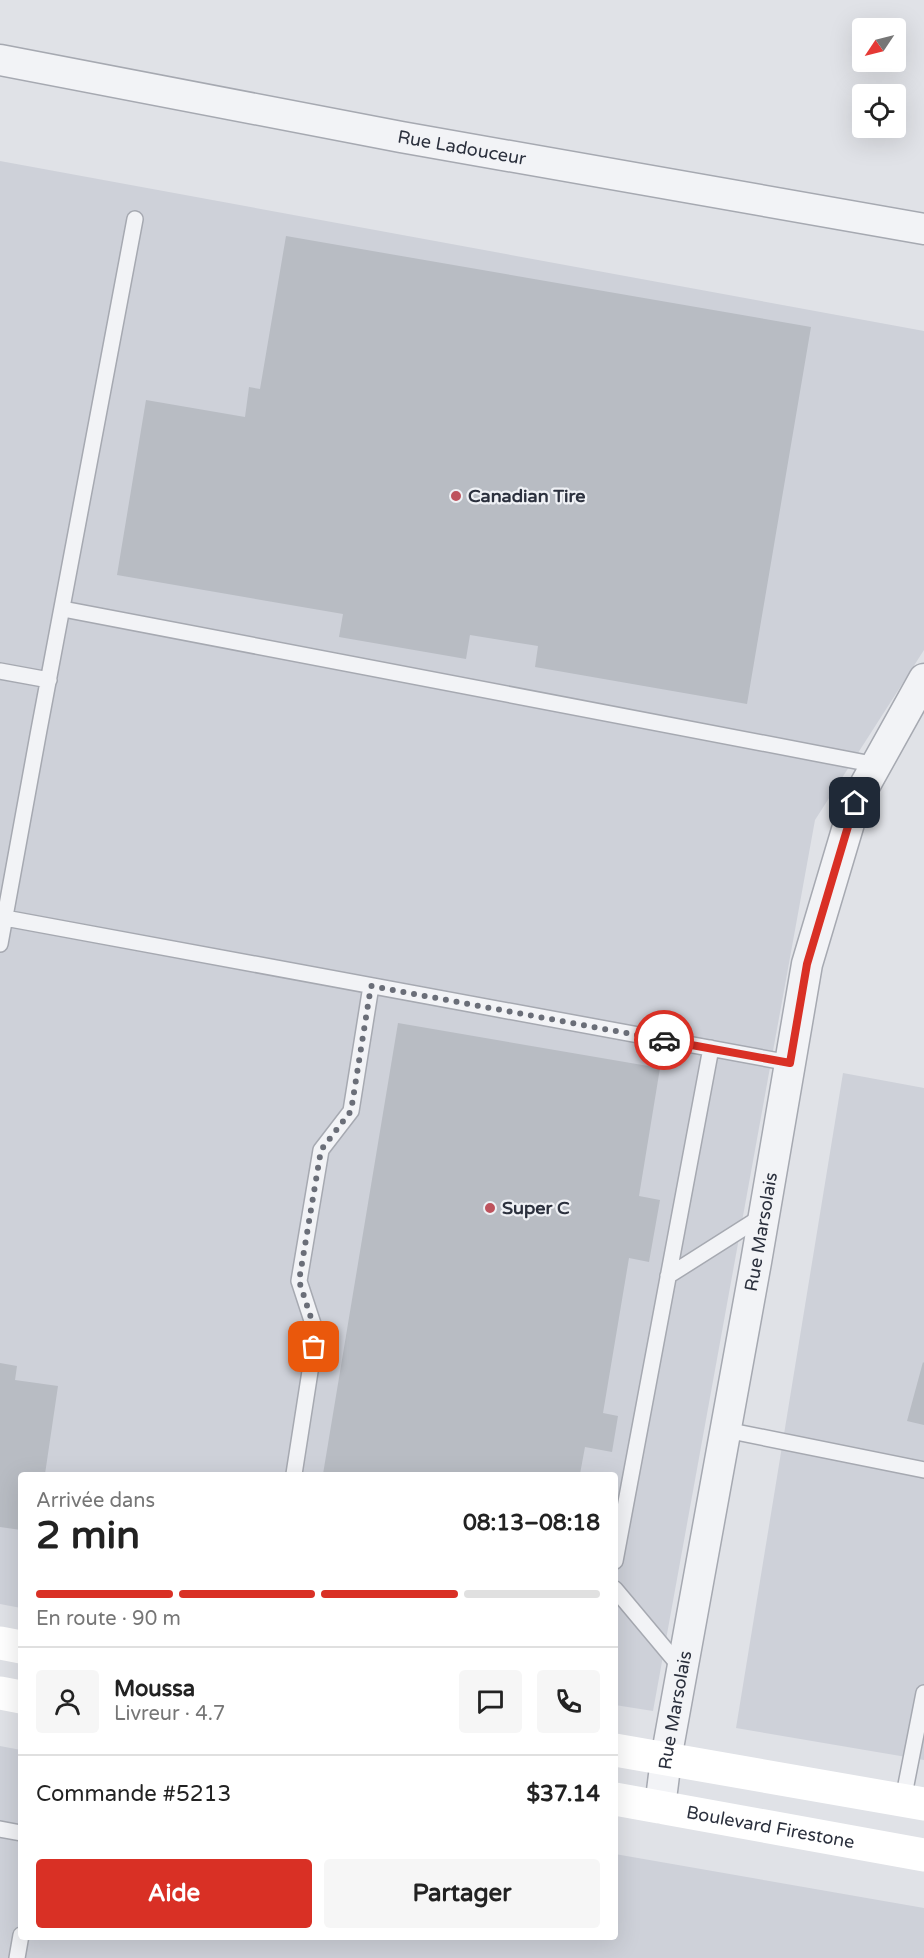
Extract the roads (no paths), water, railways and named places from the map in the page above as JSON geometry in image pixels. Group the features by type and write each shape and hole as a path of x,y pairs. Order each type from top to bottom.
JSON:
{"main road":[{"path":"0,1643 18,1646"},
{"path":"0,1693 18,1696"},
{"path":"618,1751 913,1802"},
{"name":"Boulevard Firestone","path":"618,1800 924,1855"}],"street":[{"name":"Rue Ladouceur","path":"0,60 401,137 924,229"},
{"name":"Rue Marsolais","path":"660,1807 666,1759 765,1214 807,964 855,803 924,679"}],"lane":[{"path":"0,944 135,219"},
{"path":"63,609 877,765"},
{"path":"0,671 49,680"},
{"path":"5,918 790,1063"},
{"path":"294,1472 316,1333 299,1281 321,1150 351,1111 371,986"},
{"path":"618,1545 711,1048"},
{"path":"668,1276 765,1214"},
{"path":"726,1430 924,1470"},
{"path":"618,1593 682,1669"},
{"path":"913,1802 924,1693"},
{"path":"0,1829 18,1832"},
{"path":"17,1958 20,1940"}],"place":[{"name":"Canadian Tire","path":"456,496"},
{"name":"Super C","path":"490,1208"}]}
